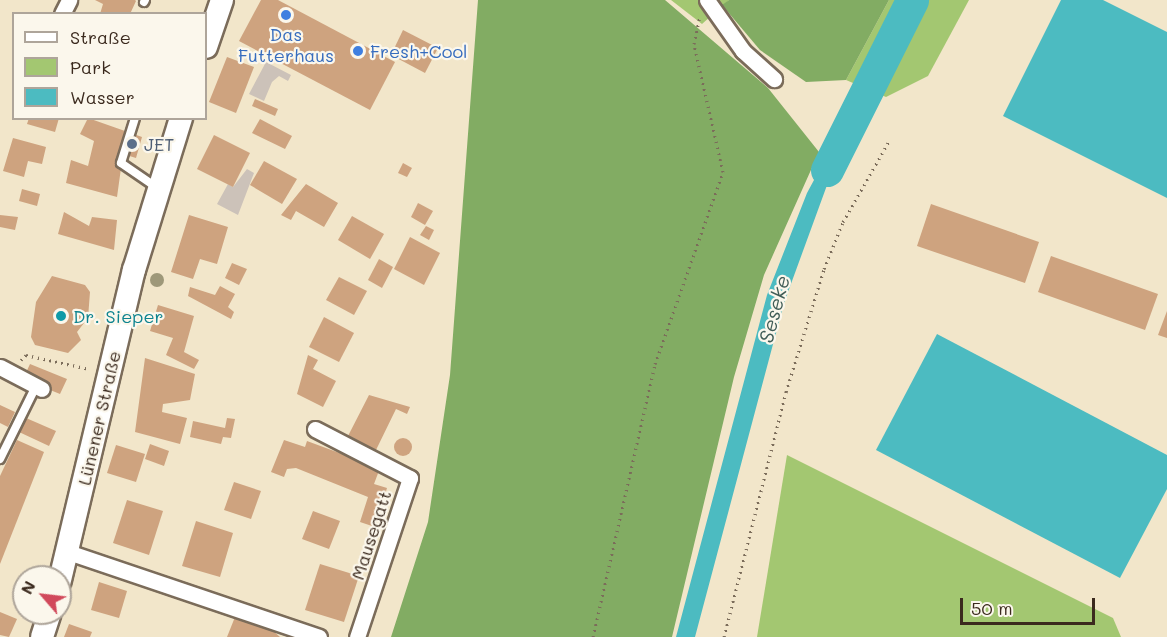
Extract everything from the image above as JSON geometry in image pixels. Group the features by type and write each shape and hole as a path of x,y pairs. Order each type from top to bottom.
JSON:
{"main road":[{"path":"207,44 222,0"},
{"name":"Lünener Straße","path":"64,565 109,374 158,188 180,120"}],"street":[{"path":"709,5 743,51 774,79"},
{"path":"5,370 39,388"},
{"name":"Mausegatt","path":"315,429 410,478 357,637"},
{"path":"68,552 319,637"}],"lane":[{"path":"134,120 122,163 158,188"},
{"path":"0,459 39,388"}],"path":[{"path":"593,637 655,364 723,172 694,44 696,18 709,5"},
{"path":"724,637 786,392 824,269 843,222 889,141"},
{"path":"5,370 26,355 109,374"}],"shaded area":[{"path":"266,62 291,75 288,81 279,76 272,82 264,101 249,94"},
{"path":"247,169 254,173 238,215 217,204 228,184 233,187"}],"green space":[{"path":"478,0 665,0 768,88 819,152 764,275 734,377 672,637 391,637 428,522 450,375"},
{"path":"671,0 729,0 702,24"},
{"path":"729,0 889,0 846,80 806,82 760,50 722,5"},
{"path":"889,0 969,0 928,76 886,97 846,80"},
{"path":"787,455 1113,618 1121,637 757,637"}],"water":[{"path":"1061,0 1103,0 1167,32 1167,198 1003,116"},
{"path":"842,128 856,134 830,177 784,303 695,637 676,637 767,295 807,193"},
{"path":"937,334 1167,455 1167,489 1120,578 876,450"}],"building":[{"path":"95,0 136,1 131,12 101,12 103,4"},
{"path":"261,0 278,0 395,62 370,110 239,41"},
{"path":"403,30 438,48 425,73 391,55"},
{"path":"227,57 254,67 236,113 209,102"},
{"path":"255,99 278,109 275,116 252,106"},
{"path":"260,119 292,136 285,149 252,133"},
{"path":"28,120 58,120 55,132 27,124"},
{"path":"87,120 94,120 142,137 136,158 123,154 117,197 66,183 71,160 88,166 94,141 80,134"},
{"path":"214,135 250,153 233,187 197,169"},
{"path":"13,138 46,147 42,164 28,161 24,177 3,171"},
{"path":"264,161 297,179 282,204 250,185"},
{"path":"403,163 412,168 407,177 398,173"},
{"path":"306,184 338,203 324,227 296,211 291,220 281,215"},
{"path":"22,189 40,194 37,206 19,201"},
{"path":"418,203 433,211 425,225 411,217"},
{"path":"931,204 1039,242 1025,283 917,246"},
{"path":"64,212 89,226 92,217 117,220 114,250 58,234"},
{"path":"0,215 18,217 15,230 0,227"},
{"path":"189,215 228,227 217,264 200,259 193,279 171,272"},
{"path":"352,216 384,234 370,259 338,240"},
{"path":"426,226 434,230 429,240 420,235"},
{"path":"410,237 440,253 424,285 394,269"},
{"path":"1051,256 1158,294 1145,330 1038,292"},
{"path":"379,259 393,267 382,288 368,280"},
{"path":"232,263 247,269 239,285 225,278"},
{"name":"Dr. Sieper","path":"52,276 85,285 90,292 88,318 77,332 81,340 68,353 35,345 31,337 36,302"},
{"path":"339,277 367,291 354,315 326,300"},
{"path":"220,286 235,294 228,307 234,312 231,319 188,296 190,287 215,295"},
{"path":"158,305 194,316 184,352 199,360 194,369 166,355 173,338 150,331"},
{"path":"1167,311 1167,338 1158,335"},
{"path":"324,317 354,333 339,362 309,347"},
{"path":"308,355 318,360 313,369 336,381 323,407 297,394"},
{"path":"145,358 195,374 190,400 163,404 162,412 187,418 180,444 135,432"},
{"path":"30,364 67,379 60,394 23,379"},
{"path":"369,395 410,407 407,414 396,409 376,450 348,436"},
{"path":"0,405 15,412 8,427 0,423"},
{"path":"26,418 56,431 49,446 19,432"},
{"path":"227,418 235,419 231,438 223,437 221,444 190,437 193,421 225,428"},
{"path":"403,438 411,443 412,447 407,455 403,456 395,451 394,447 399,439"},
{"path":"17,440 44,452 0,564 0,476"},
{"path":"284,440 305,447 307,441 380,468 374,484 387,488 375,527 360,522 368,497 296,468 287,469 284,477 271,472"},
{"path":"150,444 169,451 164,466 145,459"},
{"path":"116,445 145,454 136,482 107,473"},
{"path":"234,482 261,491 251,519 224,510"},
{"path":"127,500 163,511 149,555 113,543"},
{"path":"313,511 340,521 329,549 302,539"},
{"path":"196,521 233,533 220,577 182,566"},
{"path":"320,564 359,576 344,622 305,610"},
{"path":"99,582 127,591 119,618 91,610"},
{"path":"0,612 12,617 12,625 14,625 9,637 0,635"},
{"path":"235,617 271,629 280,637 227,637"},
{"path":"69,625 92,632 90,637 64,637"}],"waterway":[{"name":"Seseke","path":"827,170 912,0"}],"place":[{"name":"Das Futterhaus","path":"286,15"},
{"name":"Fresh+Cool","path":"358,51"},
{"name":"JET","path":"132,144"},
{"name":"Dr. Sieper","path":"61,316"}]}
